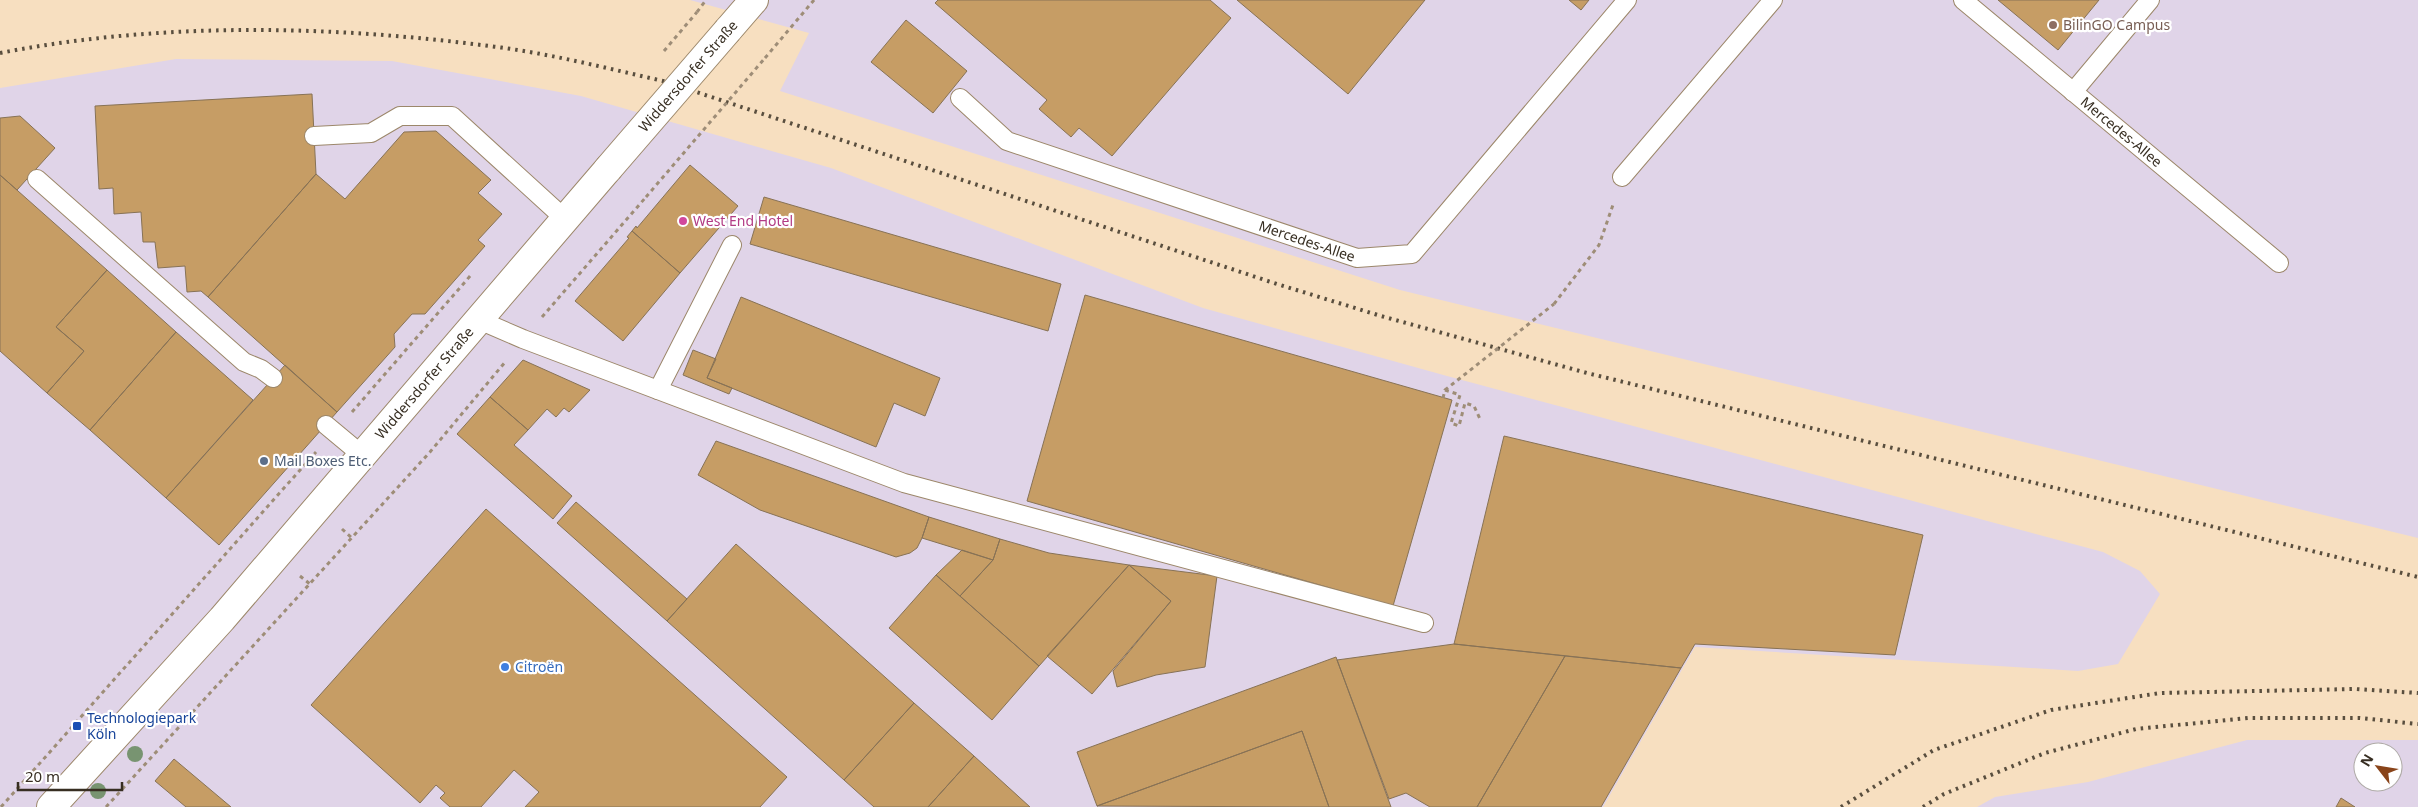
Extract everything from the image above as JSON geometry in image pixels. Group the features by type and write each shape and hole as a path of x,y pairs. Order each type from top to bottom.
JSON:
{"main road":[{"name":"Widdersdorfer Straße","path":"50,807 222,619 728,30 746,1"}],"lane":[{"name":"Mercedes-Allee","path":"960,98 1007,141 1358,258 1412,254 1627,0"},
{"path":"1622,177 1773,0"},
{"name":"Mercedes-Allee","path":"1963,0 2280,263"},
{"path":"2073,92 2150,0"},
{"path":"314,136 371,133 400,116 452,116 565,219"},
{"path":"36,179 244,362 262,369 272,378"},
{"path":"658,390 732,245"},
{"path":"479,320 524,339 904,483 1424,623"},
{"path":"330,428 362,455"}],"path":[{"path":"662,54 706,0"},
{"path":"106,807 430,452 524,339 814,0"},
{"path":"1442,398 1445,390 1554,304 1599,245 1622,177"},
{"path":"2,807 91,709 330,428 476,270"},
{"path":"1445,390 1460,395 1451,423 1459,426 1465,403 1474,406 1481,421"},
{"path":"341,529 352,538"},
{"path":"300,575 310,584"}],"shaded area":[{"path":"690,0 2418,0 2418,538 1400,290 780,91 809,33"},
{"path":"176,59 392,61 581,96 831,168 1203,308 1447,376 2103,552 2140,571 2160,594 2118,664 2078,671 1695,647 1603,807 0,807 0,88"},
{"path":"2247,740 2418,740 2418,807 1977,807 1995,797 2088,782"}],"building":[{"path":"938,0 1210,0 1231,18 1112,156 1079,128 1071,137 1039,109 1047,100 935,3"},
{"path":"1237,0 1425,0 1348,94"},
{"path":"1569,0 1589,0 1581,10"},
{"name":"BilinGO Campus","path":"1998,0 2099,0 2058,50"},
{"path":"906,20 967,71 933,113 871,62"},
{"path":"312,94 316,174 208,297 201,291 187,292 185,266 158,268 155,242 143,242 141,212 114,214 113,188 99,189 95,106"},
{"path":"20,116 55,148 17,190 0,175 0,118"},
{"path":"436,131 491,180 478,193 502,214 478,240 485,246 425,314 412,314 394,334 395,347 337,412 208,297 316,174 345,199 404,132"},
{"path":"690,165 738,206 680,273 632,231 636,226 637,228"},
{"path":"0,175 107,270 56,327 84,351 47,393 0,351"},
{"path":"764,197 1061,284 1048,331 750,244"},
{"path":"632,231 680,273 623,341 575,301 629,238 627,237"},
{"path":"107,270 176,332 90,430 47,393 84,351 56,327"},
{"path":"1085,295 1452,400 1393,606 1027,501"},
{"path":"741,297 940,378 925,416 894,403 876,447 707,378"},
{"path":"176,332 253,400 166,498 90,430"},
{"path":"693,350 716,359 707,378 732,388 729,394 683,375"},
{"path":"523,360 590,390 569,412 564,408 556,417 547,409 528,430 490,397"},
{"path":"285,365 337,412 219,545 166,498"},
{"path":"490,397 528,430 514,445 572,496 553,519 457,434"},
{"path":"1504,436 1923,535 1895,655 1695,644 1681,668 1454,644"},
{"path":"716,441 929,517 917,548 910,553 896,557 760,510 698,475"},
{"path":"576,502 687,599 667,621 557,523"},
{"name":"Citroën","path":"486,509 787,777 760,807 525,807 539,792 514,770 481,807 450,807 440,798 445,793 436,785 420,803 311,705"},
{"path":"929,517 1000,539 993,560 922,538"},
{"path":"1000,539 1049,553 1129,565 1039,666 960,596 993,560"},
{"path":"736,544 914,703 844,780 667,621"},
{"path":"962,550 993,560 960,596 936,575"},
{"path":"1129,565 1217,576 1205,667 1156,675 1117,687 1113,671 1171,601"},
{"path":"1129,565 1171,601 1092,694 1047,656"},
{"path":"936,575 1039,666 992,720 889,628"},
{"path":"1454,644 1565,656 1477,807 1430,807 1406,793 1389,799 1337,660"},
{"path":"1565,656 1681,668 1601,807 1477,807"},
{"path":"1336,657 1391,807 1329,807 1302,731 1097,806 1077,752"},
{"path":"914,703 974,756 928,807 874,807 844,780"},
{"path":"1302,731 1329,807 1097,806"},
{"path":"974,756 1030,807 928,807"},
{"path":"174,759 231,807 186,807 155,781"},
{"path":"2341,798 2355,807 2336,807"}],"railway":[{"path":"0,53 60,43 121,36 244,30 306,31 428,39 511,49 577,61 663,81 1277,284 1381,316 1587,373 2418,577"},
{"path":"1841,807 1934,750 2051,710 2160,693 2355,689 2418,693"},
{"path":"1923,807 1944,794 2045,753 2136,729 2248,718 2360,718 2418,724"}],"place":[{"name":"BilinGO Campus","path":"2053,25"},
{"name":"West End Hotel","path":"683,221"},
{"name":"Mail Boxes Etc.","path":"264,461"},
{"name":"Citroën","path":"505,667"},
{"name":"Technologiepark Köln","path":"77,726"}]}
